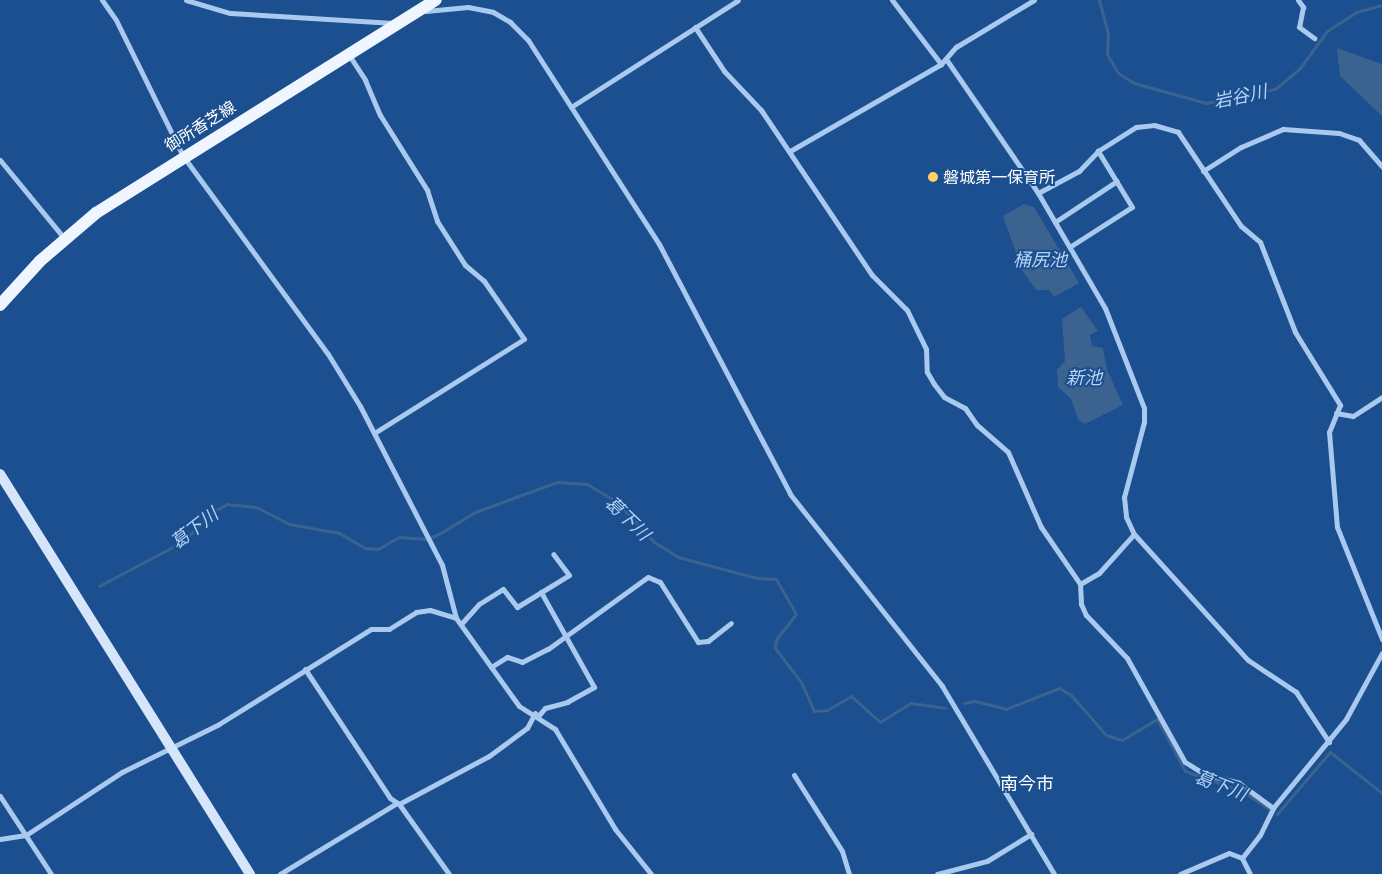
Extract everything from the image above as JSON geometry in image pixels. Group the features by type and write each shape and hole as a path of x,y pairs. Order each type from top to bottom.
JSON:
{"main road":[{"name":"御所香芝線","path":"0,305 64,238 182,156 436,0"}],"street":[{"path":"102,0 116,20 182,156 290,308 328,354 374,433 442,565 456,618 519,706 537,714 556,729 615,829 651,874"},
{"path":"186,0 230,13 400,23"},
{"path":"571,107 738,0"},
{"path":"892,0 941,64"},
{"path":"790,151 941,64 956,47 1034,0"},
{"path":"1298,0 1303,8 1299,27 1314,38"},
{"path":"418,11 468,7 493,12 510,22 528,40 658,244 790,494 942,686 1054,874"},
{"path":"695,27 724,71 761,110 872,275 907,310 926,349 927,372 934,384 944,397 965,408 977,425 1008,452 1041,527 1080,584 1080,604 1086,615 1127,658 1185,762 1204,774 1239,784 1273,808"},
{"path":"349,55 366,80 380,115 427,190 437,222 465,265 484,281 524,340 374,433"},
{"path":"946,58 1056,222 1105,308 1144,408 1144,422 1124,497 1126,517 1134,534 1248,660 1296,692 1329,742"},
{"path":"1038,194 1079,171 1098,151 1136,128 1166,126 1178,132 1241,226 1260,242 1295,332 1340,405 1329,432 1336,527 1382,639"},
{"path":"1203,171 1241,147 1283,129 1339,133 1359,140 1382,166"},
{"path":"1071,246 1132,207 1098,151"},
{"path":"0,160 64,238"},
{"path":"1056,222 1117,181"},
{"path":"1336,413 1353,416 1382,397"},
{"path":"0,474 250,874"},
{"path":"1080,584 1099,573 1134,534"},
{"path":"461,624 478,604 503,589 517,608 569,575 553,554"},
{"path":"491,667 507,657 522,662 567,634 648,577 660,582 698,642 708,641 731,623"},
{"path":"280,874 398,803 489,756 527,728 537,714 545,708 567,702 594,687 567,634 541,592"},
{"path":"0,839 26,835 122,772 219,724 371,629 388,629 416,612 430,610 456,618"},
{"path":"1242,858 1260,835 1273,808 1329,742 1382,653"},
{"path":"306,669 347,736 390,798 398,803 449,874"},
{"path":"794,775 842,851 849,874"},
{"path":"0,796 51,874"},
{"path":"937,874 987,861 1031,834"},
{"path":"1180,874 1229,853 1242,858 1250,874"}],"water":[{"path":"1337,48 1382,64 1382,116 1340,76"},
{"name":"桶尻池","path":"1024,204 1034,207 1079,283 1054,297 1049,290 1036,290 1022,270 1003,216"},
{"name":"新池","path":"1081,307 1098,331 1090,335 1092,346 1103,348 1107,370 1123,405 1085,424 1078,419 1071,399 1058,387 1057,370 1065,361 1062,319"}],"waterway":[{"name":"岩谷川","path":"1099,0 1108,34 1107,54 1118,73 1134,83 1206,103 1275,89 1300,68 1327,31 1356,12 1382,5"},
{"name":"葛下川","path":"99,586 182,542 214,511 227,504 256,507 289,524 339,533 365,548 378,549 399,537 427,539 439,534 475,512 557,482 587,484 617,502 654,542 678,557 757,578 776,579 796,614 776,640 775,648 801,682 814,711 827,710 851,696 880,722 911,703 946,708"},
{"name":"葛下川","path":"964,703 975,701 1006,709 1059,688 1071,695 1106,735 1122,740 1157,719 1185,771 1244,792 1268,808"},
{"name":"葛下川","path":"1277,814 1330,752 1382,793"}],"place":[{"name":"磐城第一保育所","path":"933,177"}],"district":[{"name":"南今市","path":"1027,783"}]}
